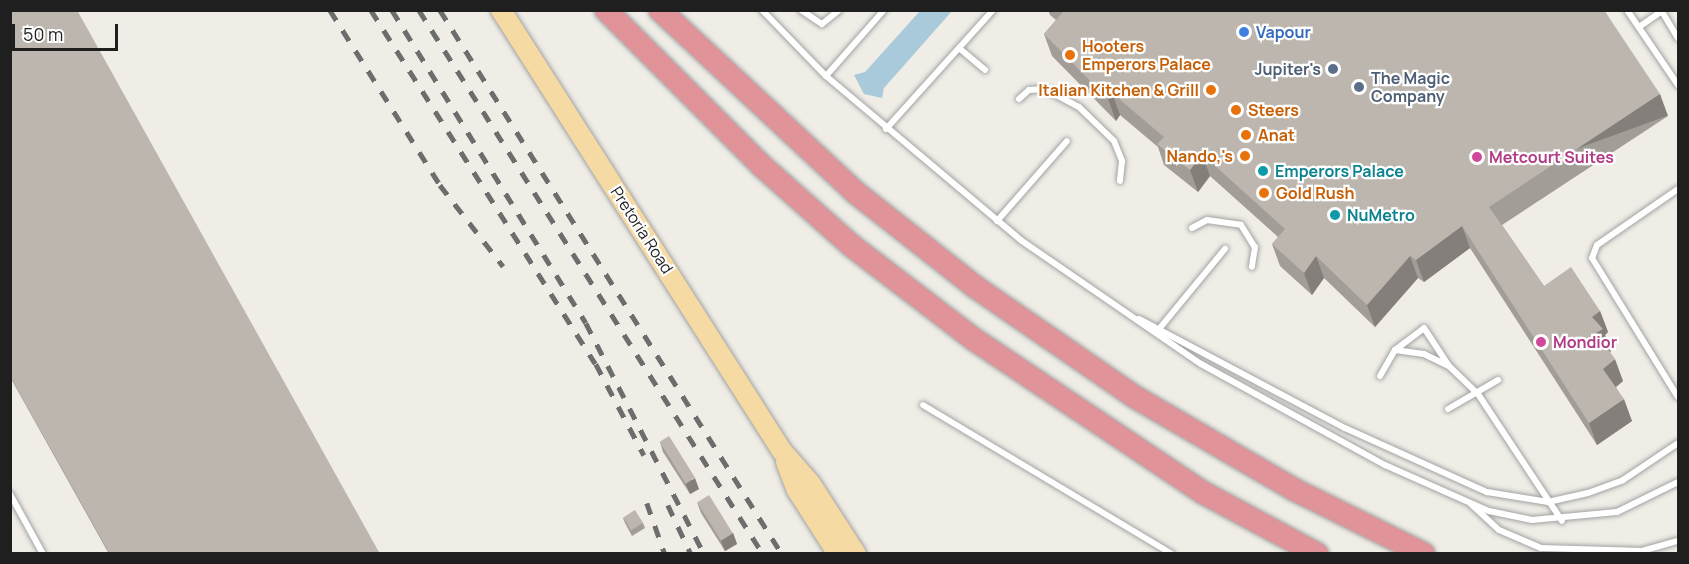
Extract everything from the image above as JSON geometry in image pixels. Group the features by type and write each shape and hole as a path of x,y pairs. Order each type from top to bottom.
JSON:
{"highway":[{"path":"606,10 762,166 956,325 1079,414 1202,492 1317,554"},
{"path":"660,10 855,192 984,293 1135,397 1293,489 1424,554"}],"main road":[{"name":"Pretoria Road","path":"501,10 782,451 810,483 856,554"},
{"name":"Pretoria Road","path":"782,451 797,490 838,554"}],"lane":[{"path":"762,10 826,76 997,221 1156,335 1314,428 1471,504 1532,520 1562,521 1617,512 1678,482"},
{"path":"801,10 822,24 839,10"},
{"path":"826,76 884,10"},
{"path":"886,129 993,10"},
{"path":"1628,10 1678,85"},
{"path":"1639,27 1661,11 1678,38"},
{"path":"959,48 985,70"},
{"path":"1019,99 1029,90 1046,89 1079,107 1114,141 1122,161 1120,181"},
{"path":"997,221 1067,141"},
{"path":"1678,189 1597,245 1592,258 1678,397"},
{"path":"1192,228 1215,219 1241,225 1255,247 1252,267"},
{"path":"1156,335 1225,249"},
{"path":"1132,316 1160,328 1392,451 1487,492 1548,502 1623,480 1678,443"},
{"path":"1380,376 1395,350 1424,328 1449,366 1478,394 1562,521"},
{"path":"1395,350 1424,354 1449,366"},
{"path":"1448,409 1478,394 1498,380"},
{"path":"923,405 1172,554"},
{"path":"10,494 43,554"},
{"path":"1471,504 1499,530 1541,549 1581,553 1669,547 1678,541"},
{"path":"1669,547 1674,554"}],"water":[{"path":"920,11 952,11 884,88 882,98 864,94 854,75 865,72"}],"building":[{"path":"10,10 77,10 380,554 110,554 10,376"},
{"path":"1062,10 1604,10 1660,94 1489,207 1544,286 1571,267 1600,311 1592,317 1603,329 1596,333 1615,359 1603,369 1624,399 1589,423 1462,226 1416,260 1410,256 1367,305 1316,256 1304,273 1272,244 1285,229 1202,154 1190,170 1157,144 1164,137 1112,93 1108,99 1044,34 1063,12"},
{"path":"669,436 695,478 686,483 660,442"},
{"path":"709,495 733,533 721,541 697,502"},
{"path":"635,510 643,523 631,530 623,517"}],"railway":[{"path":"330,10 440,185 503,266"},
{"path":"371,10 596,364 644,455"},
{"path":"392,10 586,323 704,554"},
{"path":"419,10 763,554"},
{"path":"440,10 782,554"},
{"path":"647,503 665,554"},
{"path":"668,505 691,554"}],"place":[{"name":"Vapour","path":"1244,32"},
{"name":"Hooters Emperors Palace","path":"1070,55"},
{"name":"Jupiter's","path":"1333,69"},
{"name":"The Magic Company","path":"1359,87"},
{"name":"Italian Kitchen & Grill","path":"1211,90"},
{"name":"Steers","path":"1236,110"},
{"name":"Anat","path":"1246,135"},
{"name":"Nando,'s","path":"1245,156"},
{"name":"Metcourt Suites","path":"1477,157"},
{"name":"Emperors Palace","path":"1263,171"},
{"name":"Gold Rush","path":"1264,193"},
{"name":"NuMetro","path":"1335,215"},
{"name":"Mondior","path":"1541,342"}]}
